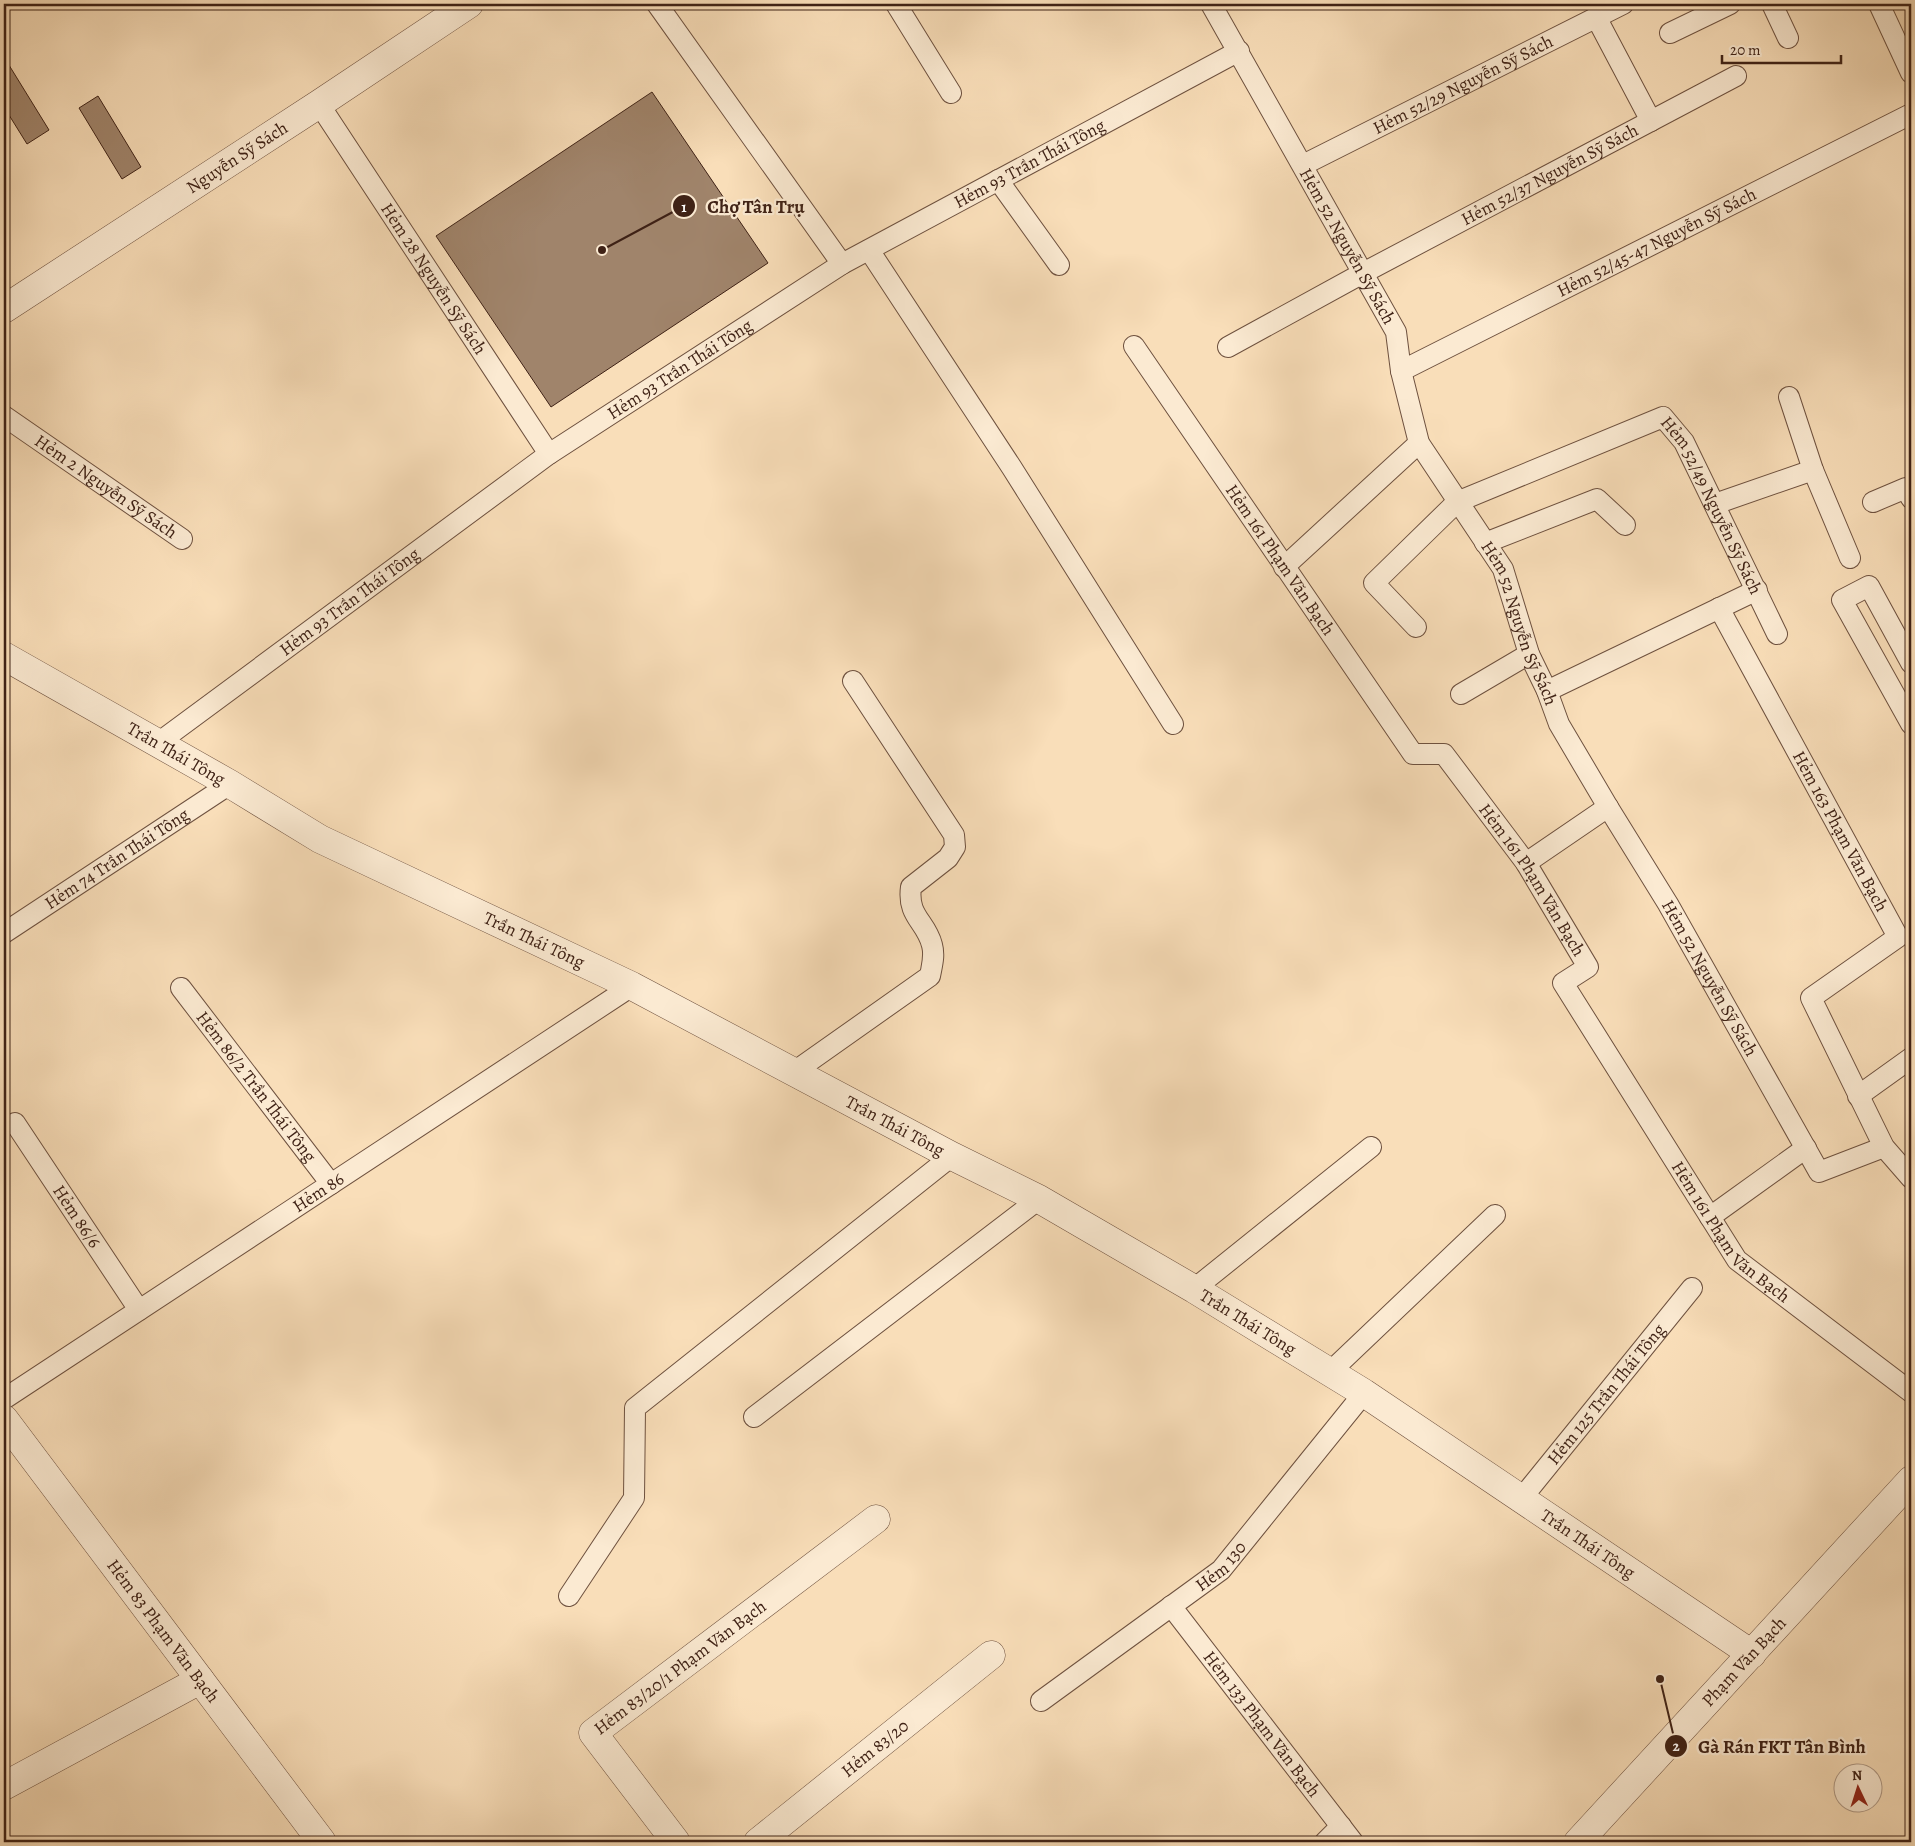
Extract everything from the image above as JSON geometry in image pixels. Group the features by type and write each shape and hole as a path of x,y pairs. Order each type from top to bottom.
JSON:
{"street":[{"name":"Nguyễn Sỹ Sách","path":"4,309 469,4"},
{"name":"Trần Thái Tông","path":"4,656 230,784 320,839 632,986 952,1156 1039,1199 1194,1289 1364,1393 1752,1654"},
{"name":"Hẻm 83 Phạm Văn Bạch","path":"4,1419 322,1842"},
{"name":"Phạm Văn Bạch","path":"1578,1842 1911,1480"},
{"name":"Hẻm 83/20/1 Phạm Văn Bạch","path":"676,1842 593,1733 876,1519"},
{"name":"Hẻm 83/20","path":"758,1842 991,1655"},
{"path":"4,1786 200,1680"}],"lane":[{"path":"657,4 842,264"},
{"path":"896,4 951,94"},
{"name":"Hẻm 52 Nguyễn Sỹ Sách","path":"1211,4 1396,332 1401,371 1419,443 1502,569 1529,654 1547,691 1559,724 1663,896 1819,1172 1884,1146"},
{"name":"Hẻm 52/29 Nguyễn Sỹ Sách","path":"1303,165 1623,4"},
{"path":"1670,33 1730,4"},
{"path":"1772,4 1788,38"},
{"path":"1879,4 1911,74"},
{"path":"1596,17 1651,121"},
{"name":"Hẻm 93 Trần Thái Tông","path":"158,743 549,454 842,264 1239,51"},
{"name":"Hẻm 52/37 Nguyễn Sỹ Sách","path":"1228,347 1363,273 1736,76"},
{"name":"Hẻm 28 Nguyễn Sỹ Sách","path":"319,104 549,454"},
{"name":"Hẻm 52/45-47 Nguyễn Sỹ Sách","path":"1401,371 1911,114"},
{"path":"998,180 1059,266"},
{"path":"869,250 1012,468 1173,724"},
{"name":"Hẻm 161 Phạm Văn Bạch","path":"1134,346 1413,754 1444,754 1526,863 1588,966 1564,984 1737,1260 1911,1392"},
{"path":"1789,397 1813,470 1850,558"},
{"name":"Hẻm 2 Nguyễn Sỹ Sách","path":"4,416 182,539"},
{"name":"Hẻm 52/49 Nguyễn Sỹ Sách","path":"1457,502 1663,417 1684,442 1777,634"},
{"path":"1284,567 1419,443"},
{"path":"1715,504 1813,470"},
{"path":"1873,502 1906,488 1911,498"},
{"path":"1485,543 1597,499 1625,525"},
{"path":"1416,627 1374,583 1457,502"},
{"path":"1911,663 1868,586 1842,600 1911,724"},
{"path":"1547,691 1757,590"},
{"name":"Hẻm 163 Phạm Văn Bạch","path":"1719,608 1904,933 1810,998 1884,1146 1911,1178"},
{"path":"1461,694 1529,654"},
{"path":"1890,684 1911,672"},
{"path":"794,1072 930,976 934,958 932,943 913,912 910,899 911,887 948,858 955,847 954,835 853,681"},
{"name":"Hẻm 74 Trần Thái Tông","path":"4,933 230,784"},
{"path":"1526,863 1608,807"},
{"name":"Hẻm 86","path":"4,1399 632,986"},
{"name":"Hẻm 86/2 Trần Thái Tông","path":"182,988 331,1184"},
{"path":"1858,1096 1911,1058"},
{"name":"Hẻm 86/6","path":"15,1123 139,1310"},
{"path":"1194,1289 1371,1148"},
{"path":"1710,1217 1806,1148"},
{"path":"569,1596 634,1498 635,1408 952,1156"},
{"path":"754,1417 1039,1199"},
{"path":"1330,1372 1495,1215"},
{"name":"Hẻm 125 Trần Thái Tông","path":"1521,1499 1692,1288"},
{"name":"Hẻm 130","path":"1041,1701 1221,1570 1364,1393"},
{"name":"Hẻm 133 Phạm Văn Bạch","path":"1171,1606 1354,1842"},
{"path":"1325,1842 1341,1826"}],"building":[{"path":"4,57 49,130 27,144 4,107"},
{"path":"652,92 768,263 551,407 436,236"},
{"path":"98,96 141,167 122,179 79,108"}],"place":[{"name":"Chợ Tân Trụ","path":"602,250"},
{"name":"Gà Rán FKT Tân Bình","path":"1660,1679"}]}
